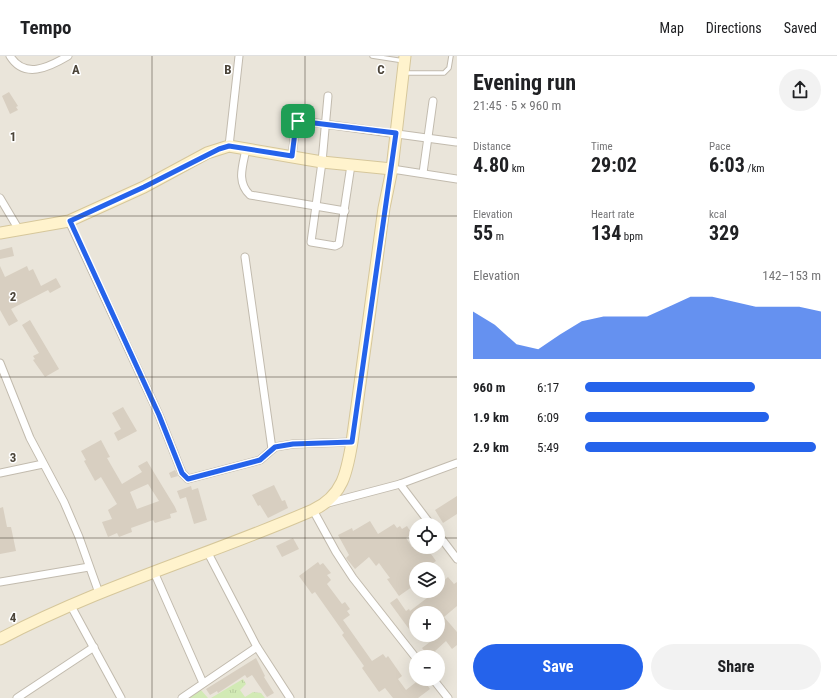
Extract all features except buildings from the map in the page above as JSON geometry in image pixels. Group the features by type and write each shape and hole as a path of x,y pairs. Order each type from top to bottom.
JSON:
{"street":[{"path":"10,56 16,66 26,70 36,70 68,56"},
{"path":"229,146 239,56"},
{"path":"328,502 342,482 352,442 384,208 392,169 405,58"},
{"path":"328,96 322,162 311,242 335,246 341,241 351,166"},
{"path":"423,173 433,102"},
{"path":"292,156 296,124 298,121 456,142"},
{"path":"0,233 70,221 144,187 207,153 229,146 322,162 392,169 457,179"},
{"path":"246,149 241,179 242,186 250,195 345,211"},
{"path":"0,198 18,230"},
{"path":"70,221 159,415 182,473 188,479 217,473 260,460 272,449 293,444 352,442"},
{"path":"245,257 272,449"},
{"path":"0,364 43,464 64,502 79,537 99,593"},
{"path":"0,639 99,593 208,553 314,510 328,502 400,484 457,462"},
{"path":"0,473 43,464"},
{"path":"400,484 426,518"},
{"path":"314,510 336,552 353,578 410,650"},
{"path":"445,543 457,559"},
{"path":"208,553 257,647 290,698"},
{"path":"0,582 89,567"},
{"path":"154,572 203,682"},
{"path":"71,606 121,698"},
{"path":"17,698 94,647"},
{"path":"182,698 203,682 257,647"},
{"path":"439,686 448,698"}],"lane":[{"path":"372,56 405,58"},
{"path":"403,73 444,73 449,68 451,56"}],"shaded area":[{"path":"0,56 457,56 457,698 0,698"}],"green space":[{"path":"243,679 246,684 240,690 245,697 253,692 261,693 265,698 211,698"},
{"path":"200,689 208,698 188,698"}],"route":[{"path":"298,121 396,133 392,169 384,208 352,442 293,444 275,447 268,455 260,460 230,470 188,479 182,473 159,415 70,221 144,187 207,153 229,146 292,156 296,124 298,121"}]}
